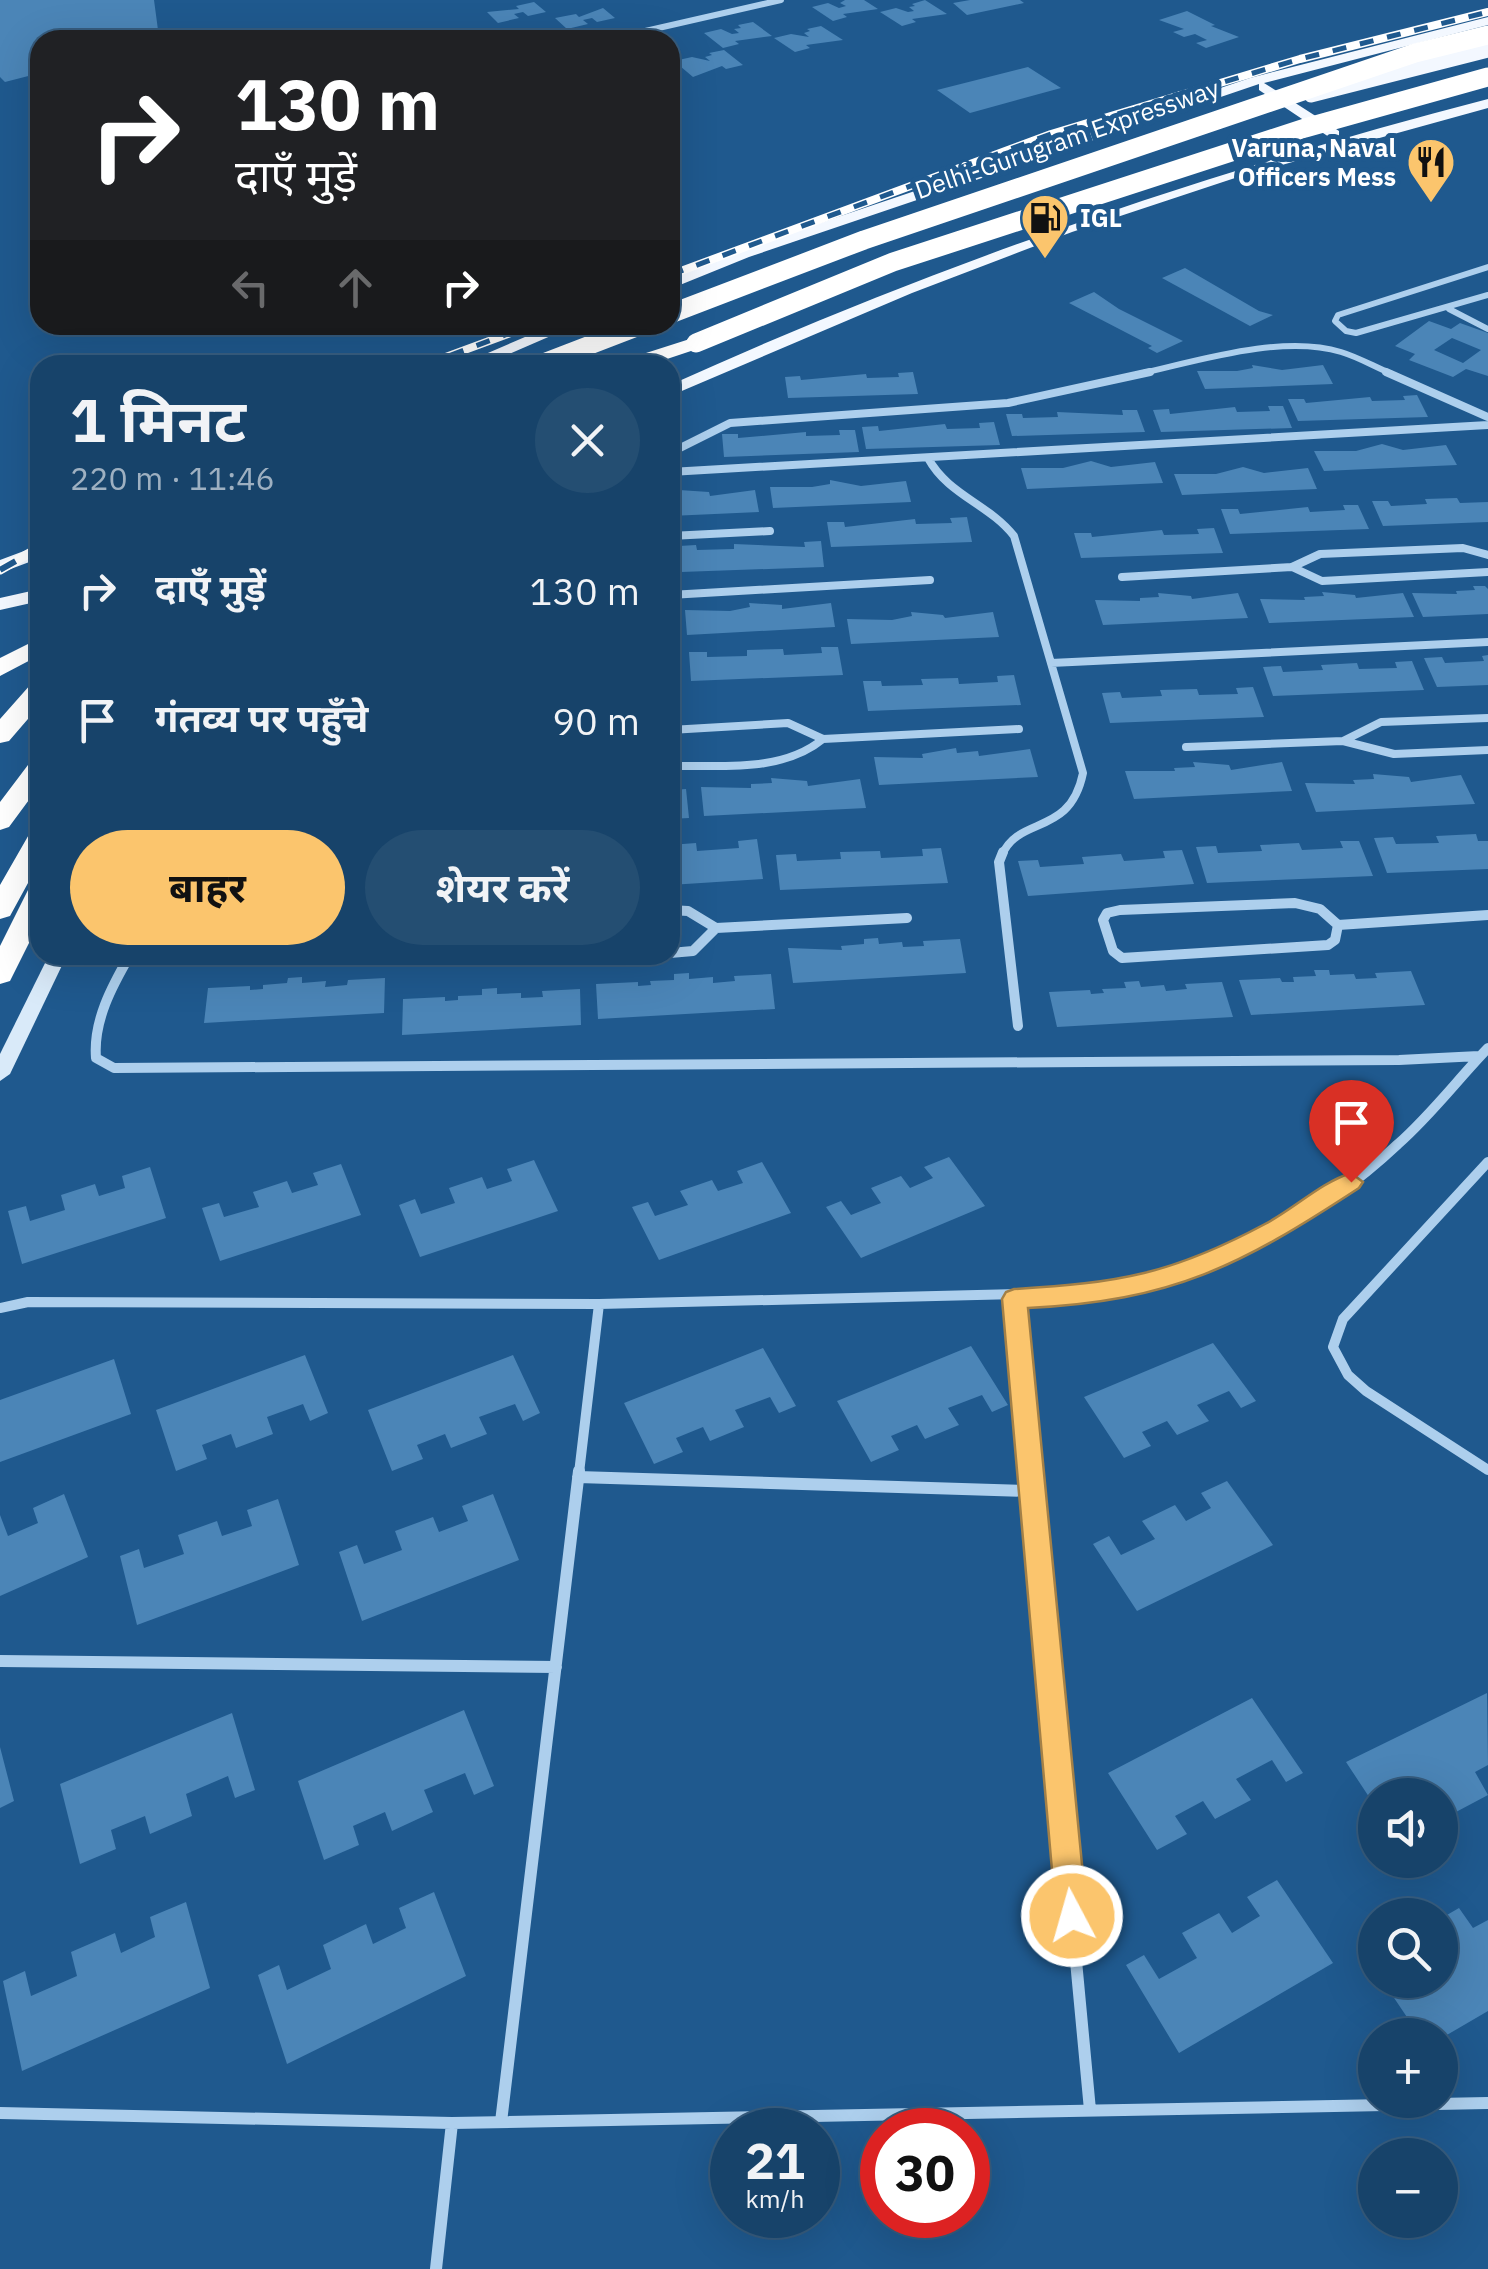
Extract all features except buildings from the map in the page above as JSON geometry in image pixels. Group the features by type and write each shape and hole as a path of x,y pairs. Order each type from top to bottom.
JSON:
{"highway":[{"name":"Delhi-Gurugram Expressway","path":"680,310 864,240 1415,53 1488,34"},
{"path":"658,355 892,262 1305,128 1488,77"},
{"path":"566,355 616,335"},
{"path":"672,355 696,342"},
{"path":"0,668 30,651"},
{"path":"0,735 30,701"},
{"path":"0,822 30,781"},
{"path":"0,908 30,855"},
{"path":"0,974 30,913"}],"main road":[{"path":"680,280 780,241 1255,81 1488,21"},
{"path":"1243,111 1488,50"},
{"path":"1255,81 1347,143"},
{"path":"680,386 947,274 1097,220 1488,102"},
{"path":"494,355 542,335"},
{"path":"540,355 544,344 555,335"},
{"path":"0,571 30,556"},
{"path":"0,571 30,568"},
{"path":"0,604 30,598"},
{"path":"0,1074 53,965"}],"street":[{"path":"648,30 781,0"},
{"path":"1488,266 1338,315 1336,321 1342,328 1356,332 1488,294"},
{"path":"1449,308 1488,330"},
{"path":"1339,352 1342,328"},
{"path":"680,448 730,423 1008,403 1240,352 1312,348 1339,352 1488,417"},
{"path":"680,471 1488,425"},
{"path":"928,458 943,484 1008,526 1083,773 1075,804 1062,816 1008,841 999,862 1018,1026"},
{"path":"680,536 770,531"},
{"path":"1292,568 1303,559 1320,554 1463,548 1488,555"},
{"path":"1122,577 1292,568 1322,581 1488,572"},
{"path":"680,594 930,580"},
{"path":"1051,663 1488,642"},
{"path":"1343,741 1369,724 1381,722 1488,718"},
{"path":"680,729 788,723 823,739 1019,729"},
{"path":"680,765 780,760 810,753 823,739"},
{"path":"1186,747 1343,741 1394,754 1488,750"},
{"path":"1338,925 1335,940 1328,945 1126,958 1113,951 1103,920 1107,914 1120,910 1296,903 1320,909 1338,925 1488,915"},
{"path":"680,911 688,911 716,928 907,918"},
{"path":"680,952 693,951 716,928"},
{"path":"125,965 94,1048 96,1058 114,1068 1398,1060 1484,1052"},
{"path":"0,1308 28,1302 599,1304 1090,1295 1150,1284 1214,1263 1281,1227 1351,1182 1399,1144 1484,1052"},
{"path":"1488,1162 1343,1319 1333,1347 1338,1362 1366,1390 1488,1470"},
{"path":"1014,1299 1090,2110"},
{"path":"501,2122 599,1304"},
{"path":"578,1477 1030,1492"},
{"path":"0,1661 556,1667"},
{"path":"0,2113 452,2123 1488,2102"},
{"path":"436,2269 452,2123"}],"railway":[{"path":"680,271 1051,134 1300,59 1488,12"},
{"path":"451,355 505,335"},
{"path":"0,570 30,553"}],"place":[{"name":"Varuna, Naval Officers Mess","path":"1431,204"},
{"name":"IGL","path":"1045,260"}],"route":[{"path":"1072,1916 1014,1299 1090,1295 1150,1284 1214,1263 1281,1227 1351,1182"}]}
